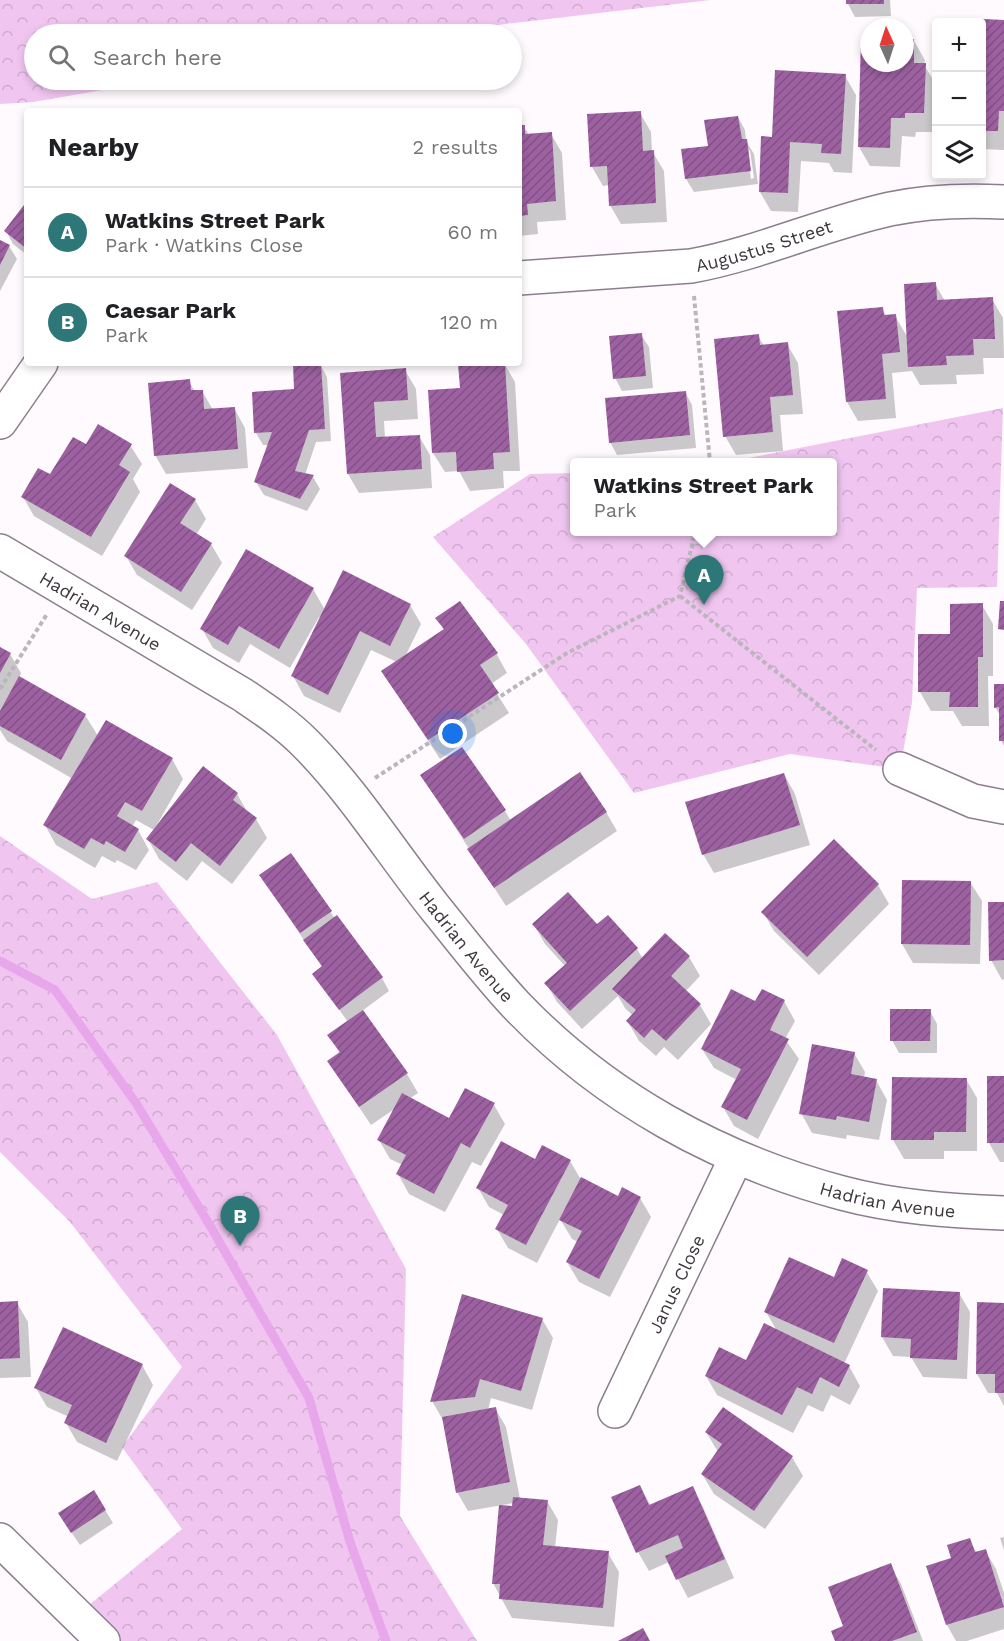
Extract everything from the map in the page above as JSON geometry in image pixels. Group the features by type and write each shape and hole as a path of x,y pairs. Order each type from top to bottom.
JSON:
{"street":[{"name":"Augustus Street","path":"522,279 691,266 715,261 839,222 890,209 942,201 1004,201"},
{"path":"0,422 39,366"},
{"name":"Hadrian Avenue","path":"0,551 243,695 273,715 304,742 349,795 484,969 526,1014 586,1068 625,1097 670,1125 736,1158 790,1177 854,1196 896,1204 949,1211 1004,1213"},
{"path":"900,769 973,801 1004,807"},
{"name":"Janus Close","path":"615,1411 736,1158"},
{"path":"0,1540 103,1641"}],"path":[{"path":"691,266 710,458"},
{"path":"680,596 694,536"},
{"path":"0,689 63,588"},
{"path":"680,596 900,769"},
{"path":"349,795 567,653 680,596"}],"green space":[{"path":"0,0 710,0 505,24 24,24 24,90 103,90 33,102 0,104"},
{"path":"1003,408 997,587 917,588 912,702 900,769 790,754 634,793 526,644 433,537 530,474 570,473 570,536 837,536 837,458 748,458"},
{"path":"0,836 92,899 157,882 277,1035 406,1269 400,1516 477,1641 103,1641 77,1615 182,1529 122,1447 182,1367 70,1222 0,1152"}],"building":[{"path":"846,0 884,0 884,4 846,4"},
{"path":"986,19 1004,20 1004,111 999,111 998,131 986,131"},
{"path":"914,63 926,63 924,113 905,113 905,118 891,118 890,148 858,147 860,72 914,72"},
{"path":"775,70 846,74 841,154 821,153 822,144 790,142 788,193 759,192 761,136 772,137"},
{"path":"641,111 643,151 654,150 656,203 609,206 607,166 590,167 587,114"},
{"path":"738,116 742,139 747,139 751,171 685,179 681,149 708,146 704,120"},
{"path":"522,125 525,125 525,134 552,132 556,201 527,204 528,215 522,216"},
{"path":"24,205 24,247 4,231"},
{"path":"0,240 10,245 0,265"},
{"path":"936,282 937,300 993,297 995,339 973,339 974,355 946,356 947,365 908,367 904,284"},
{"path":"883,307 884,315 896,314 900,352 882,354 886,399 846,402 837,311"},
{"path":"642,333 646,376 613,379 609,336"},
{"path":"759,334 760,345 788,342 793,395 770,397 773,432 723,437 714,339"},
{"path":"293,366 321,366 325,429 309,430 295,471 314,475 300,499 254,482 272,432 254,433 252,392 294,389"},
{"path":"458,366 505,366 510,452 493,453 494,469 457,472 456,452 432,453 428,390 460,388"},
{"path":"406,368 408,400 374,402 376,437 420,435 422,469 347,474 340,373"},
{"path":"190,379 191,390 203,390 204,409 235,407 238,449 154,456 148,383"},
{"path":"686,391 690,435 609,443 605,398"},
{"path":"98,424 132,444 119,465 130,472 91,537 21,497 38,468 50,474 73,437 86,444"},
{"path":"170,483 196,499 180,523 212,543 181,592 124,556"},
{"path":"246,549 314,588 279,649 239,626 228,645 200,629"},
{"path":"343,570 411,604 390,646 360,631 328,695 291,676"},
{"path":"460,601 498,653 480,665 499,693 428,740 381,671 444,629 435,618"},
{"path":"1000,601 1004,601 1004,630 998,629"},
{"path":"983,603 983,657 978,657 978,707 949,707 950,692 918,692 918,634 950,634 950,604"},
{"path":"0,647 11,653 0,673"},
{"path":"19,676 86,714 61,760 0,726 0,711"},
{"path":"994,684 1004,684 1004,741 999,741 999,707 994,708"},
{"path":"106,720 173,758 142,811 125,802 117,816 139,829 125,852 106,841 104,845 91,838 84,849 43,825"},
{"path":"462,747 506,810 464,839 420,775"},
{"path":"203,766 238,793 233,800 257,818 220,866 191,843 176,862 146,839"},
{"path":"580,772 607,812 494,888 467,849"},
{"path":"784,773 800,825 702,855 685,802"},
{"path":"834,839 879,884 807,957 761,912"},
{"path":"291,853 332,911 300,933 259,875"},
{"path":"902,880 971,881 970,945 901,944"},
{"path":"568,892 597,924 608,915 638,948 570,1011 544,983 567,963 532,924"},
{"path":"988,902 1004,902 1004,960 989,961"},
{"path":"337,915 383,977 339,1010 312,974 322,966 303,940"},
{"path":"665,933 690,956 671,976 701,1004 666,1041 652,1029 644,1038 626,1021 636,1010 612,989"},
{"path":"731,989 755,1001 762,989 785,1000 770,1030 789,1039 747,1120 721,1107 741,1069 701,1049"},
{"path":"890,1009 931,1009 930,1041 890,1041"},
{"path":"363,1010 408,1073 359,1107 327,1061 340,1052 327,1035"},
{"path":"812,1044 855,1052 851,1074 877,1079 869,1122 837,1116 836,1120 799,1114"},
{"path":"987,1076 1004,1076 1004,1143 987,1143"},
{"path":"892,1077 967,1078 966,1132 934,1132 934,1140 891,1140"},
{"path":"465,1088 495,1103 470,1148 461,1143 434,1194 396,1174 406,1155 377,1140 402,1093 449,1118"},
{"path":"501,1141 535,1159 542,1145 571,1160 526,1245 495,1229 508,1205 476,1188"},
{"path":"581,1177 618,1196 622,1187 641,1197 599,1279 566,1262 582,1231 559,1220"},
{"path":"789,1257 834,1277 842,1258 868,1270 834,1343 764,1312"},
{"path":"883,1288 960,1292 957,1360 910,1358 911,1339 881,1337"},
{"path":"462,1294 543,1318 521,1391 480,1379 475,1397 430,1402"},
{"path":"18,1301 20,1358 0,1359 0,1302"},
{"path":"977,1302 1004,1303 1004,1393 995,1393 995,1374 976,1374"},
{"path":"764,1323 850,1365 839,1387 820,1377 812,1394 797,1387 782,1415 705,1376 719,1347 746,1360"},
{"path":"63,1327 143,1364 106,1443 64,1423 72,1405 34,1388"},
{"path":"496,1407 510,1482 456,1493 442,1417"},
{"path":"723,1407 793,1456 754,1511 701,1474 722,1444 705,1432"},
{"path":"640,1485 649,1505 693,1486 725,1559 676,1580 665,1556 683,1548 678,1535 636,1553 611,1497"},
{"path":"94,1490 106,1510 71,1533 58,1513"},
{"path":"513,1497 548,1500 543,1545 609,1551 603,1608 499,1599 500,1584 492,1584 499,1505 512,1506"},
{"path":"970,1538 975,1552 986,1549 1004,1607 946,1625 926,1566 951,1558 947,1545"},
{"path":"891,1563 917,1632 892,1641 835,1641 831,1631 843,1626 828,1587"},
{"path":"643,1628 650,1641 618,1641"}],"waterway":[{"path":"0,961 55,990 136,1103 212,1229 309,1398 350,1542 386,1641"}],"place":[{"name":"Watkins Street Park","path":"704,605"},
{"name":"Caesar Park","path":"240,1246"}]}
